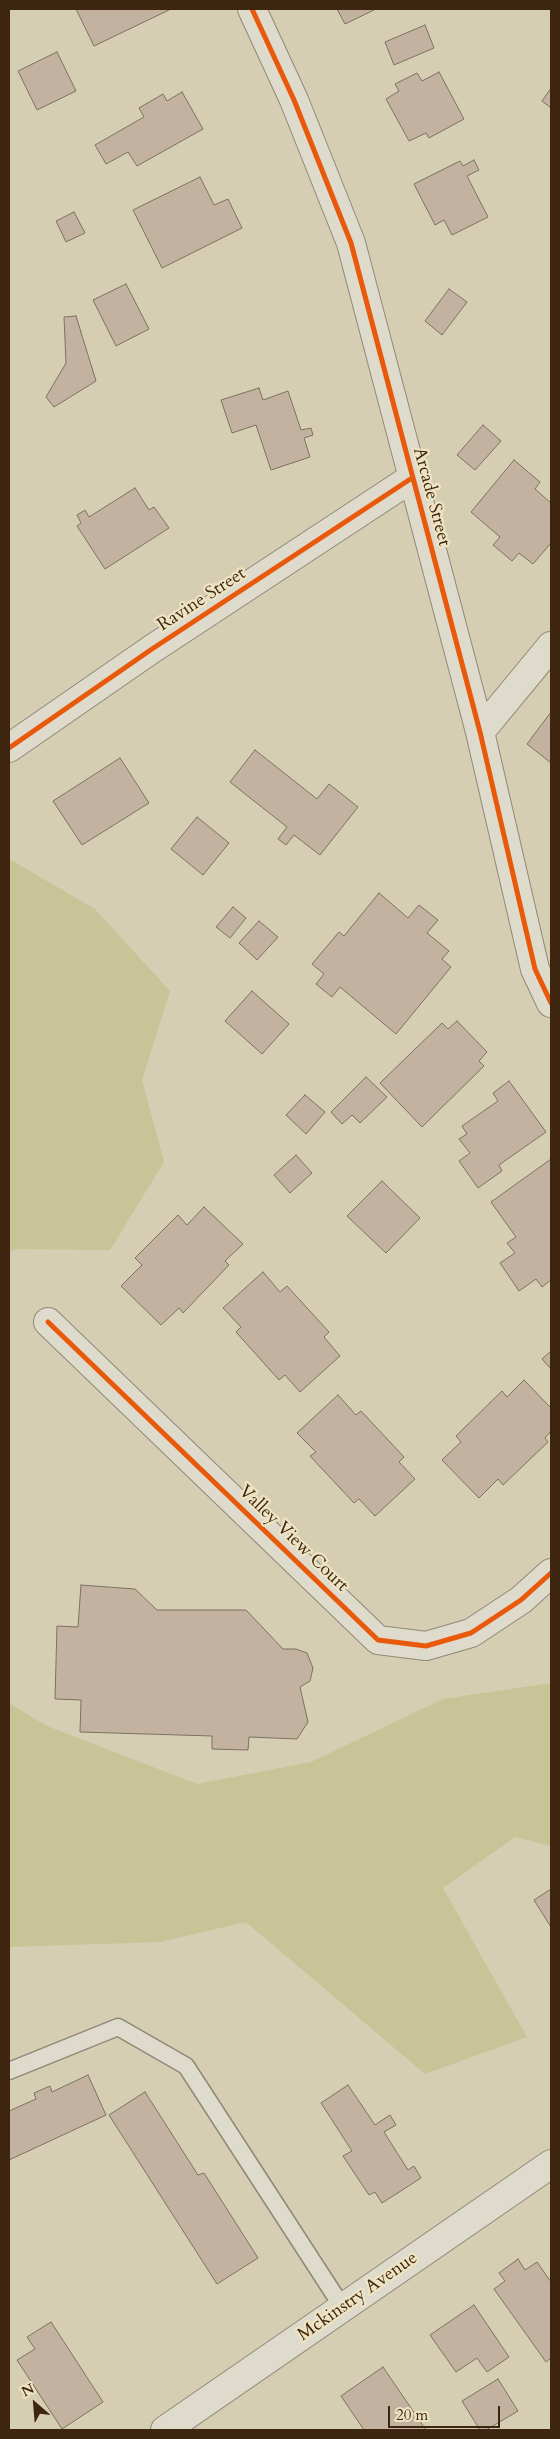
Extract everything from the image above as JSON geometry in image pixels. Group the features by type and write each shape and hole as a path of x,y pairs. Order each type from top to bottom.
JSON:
{"street":[{"name":"Arcade Street","path":"252,9 294,100 351,243 480,732 535,969 551,1003"},
{"name":"Ravine Street","path":"9,748 152,649 412,478"},
{"path":"480,732 551,646"},
{"name":"Valley View Court","path":"48,1322 378,1640 426,1646 471,1633 521,1600 551,1573"},
{"name":"Mckinstry Avenue","path":"165,2430 551,2164"}],"lane":[{"path":"9,2071 118,2027 186,2066 343,2308"}],"shaded area":[{"path":"9,859 95,909 170,991 142,1080 164,1162 110,1250 16,1249 9,1252"},
{"path":"551,1683 551,1846 515,1837 443,1888 527,2037 425,2074 246,1922 160,1942 9,1947 9,1703 47,1726 197,1784 311,1762 443,1699"}],"building":[{"path":"76,9 171,9 94,46"},
{"path":"337,9 376,9 345,24"},
{"path":"425,25 434,48 394,65 385,42"},
{"path":"57,52 76,91 37,110 18,71"},
{"path":"439,72 464,119 429,138 426,133 409,141 386,99 399,91 395,84 417,73 422,81"},
{"path":"551,88 551,108 542,101"},
{"path":"182,92 203,129 137,166 128,152 106,164 95,145 144,117 139,108 163,94 167,101"},
{"path":"474,160 479,170 467,176 488,217 452,235 444,220 435,225 414,184 460,161 463,166"},
{"path":"200,177 214,205 228,199 242,228 162,268 133,210"},
{"path":"74,212 85,233 66,242 56,221"},
{"path":"126,284 149,329 116,346 93,300"},
{"path":"449,289 467,302 442,335 425,321"},
{"path":"76,316 96,381 54,407 46,397 66,363 64,317"},
{"path":"259,388 263,400 288,391 301,430 311,428 313,435 304,438 310,457 271,470 256,425 232,433 221,400"},
{"path":"483,425 501,441 475,470 457,455"},
{"path":"514,460 540,482 535,489 551,503 551,543 533,564 519,553 512,561 493,545 500,537 471,512"},
{"path":"135,488 149,510 154,507 169,528 105,569 77,526 81,523 77,515 85,510 89,517"},
{"path":"551,712 551,763 527,744"},
{"path":"255,750 317,799 329,784 358,807 320,855 294,835 286,845 278,839 287,827 230,782"},
{"path":"120,758 149,803 82,845 53,801"},
{"path":"197,817 229,843 203,875 171,849"},
{"path":"379,893 408,918 419,905 438,920 427,933 449,951 442,959 451,967 396,1034 340,987 332,997 316,984 324,974 312,964 339,932 344,936"},
{"path":"233,907 246,918 230,938 216,927"},
{"path":"259,921 278,937 257,960 239,943"},
{"path":"252,991 289,1024 262,1054 225,1021"},
{"path":"457,1021 487,1052 479,1061 484,1066 422,1127 380,1083 442,1023 448,1029"},
{"path":"366,1077 387,1097 360,1123 352,1115 342,1124 331,1112"},
{"path":"509,1081 546,1132 499,1165 502,1171 478,1188 459,1161 470,1153 459,1139 467,1134 462,1126 498,1101 493,1093"},
{"path":"305,1095 325,1112 306,1134 286,1115"},
{"path":"296,1155 312,1173 290,1193 274,1175"},
{"path":"551,1159 551,1280 542,1287 536,1279 519,1291 500,1263 515,1253 507,1243 516,1237 491,1202"},
{"path":"382,1181 420,1218 386,1253 347,1216"},
{"path":"204,1207 243,1244 225,1261 229,1265 183,1313 179,1308 161,1325 121,1286 142,1265 135,1258 178,1215 187,1225"},
{"path":"263,1272 280,1292 287,1286 329,1332 324,1337 340,1356 300,1392 285,1375 279,1380 236,1332 241,1327 223,1308"},
{"path":"551,1351 551,1369 542,1359"},
{"path":"524,1380 551,1408 551,1431 545,1438 548,1442 503,1485 498,1479 479,1498 442,1460 461,1442 456,1436 502,1391 507,1397"},
{"path":"338,1395 356,1415 361,1411 404,1457 399,1462 415,1479 375,1516 359,1499 354,1503 310,1456 316,1452 297,1433"},
{"path":"81,1585 135,1589 157,1610 246,1610 283,1649 296,1649 307,1653 313,1668 310,1681 300,1687 308,1722 297,1739 249,1737 248,1750 212,1749 212,1736 80,1732 81,1700 55,1699 57,1626 78,1627"},
{"path":"551,1889 551,1927 534,1900"},
{"path":"88,2075 106,2115 9,2160 9,2111 36,2099 34,2093 50,2086 52,2092"},
{"path":"348,2085 375,2125 390,2115 396,2125 384,2132 408,2170 414,2166 421,2178 382,2203 375,2192 369,2195 343,2156 352,2151 321,2103"},
{"path":"145,2092 198,2175 204,2173 258,2258 217,2284 109,2115"},
{"path":"518,2259 525,2270 537,2262 551,2282 551,2358 546,2362 494,2289 505,2281 499,2273"},
{"path":"474,2305 509,2357 487,2372 477,2358 456,2372 430,2335"},
{"path":"51,2322 103,2402 62,2429 17,2360 35,2349 27,2337"},
{"path":"383,2367 426,2430 364,2430 341,2396"},
{"path":"498,2379 518,2411 486,2430 480,2430 462,2401"}],"cycle path":[{"path":"252,9 294,100 351,243 480,732 535,969 551,1003"},
{"path":"9,748 152,649 412,478"},
{"path":"48,1322 378,1640 426,1646 471,1633 521,1600 551,1573"}]}
